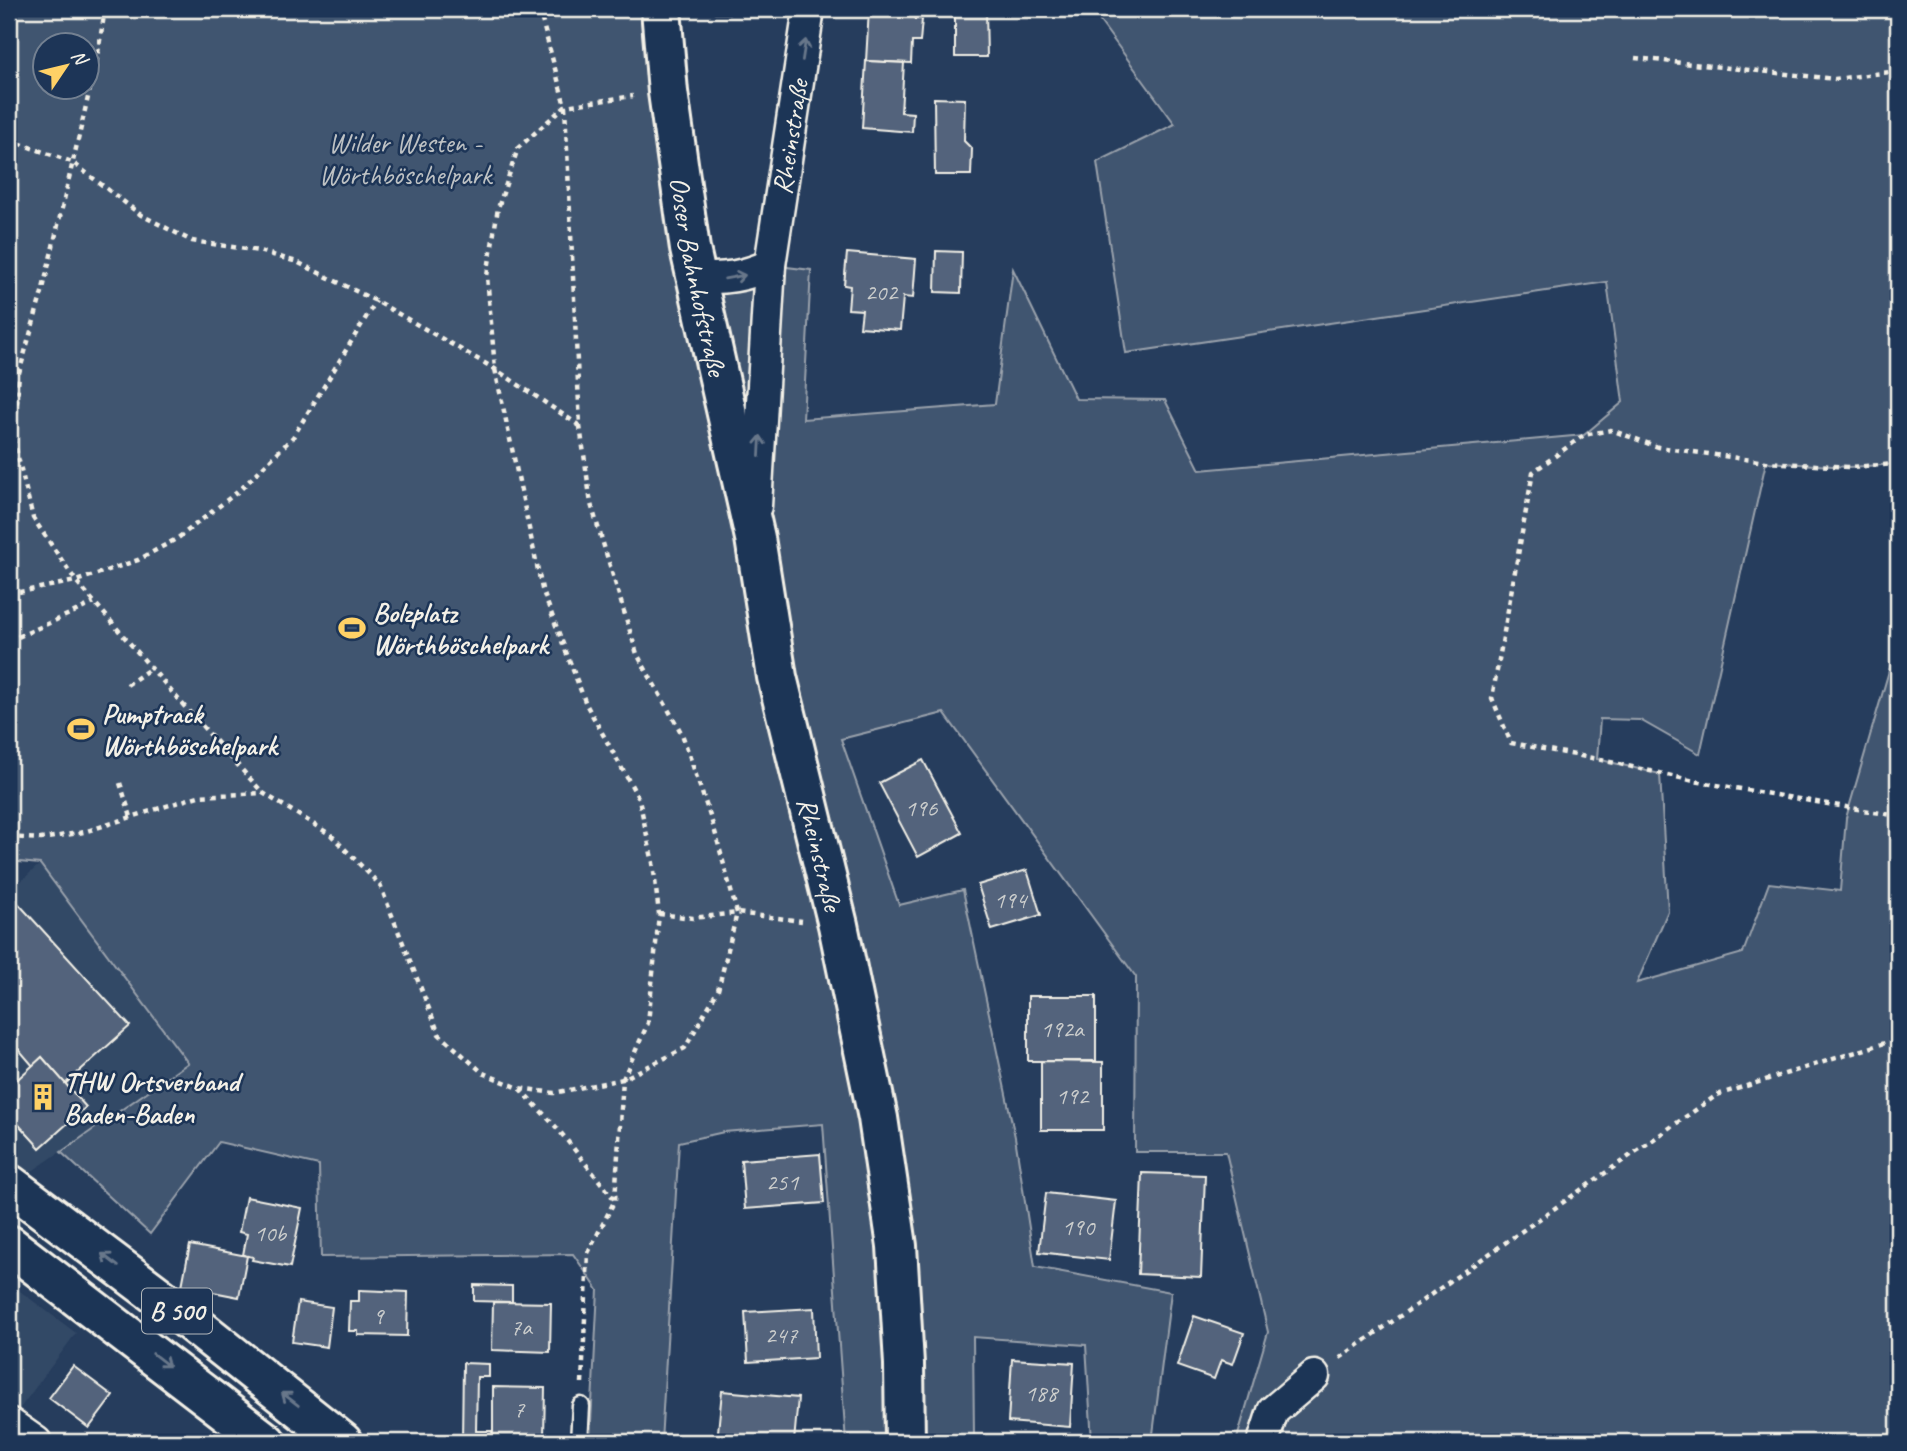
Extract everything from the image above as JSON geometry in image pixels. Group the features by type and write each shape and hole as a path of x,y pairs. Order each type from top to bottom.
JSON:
{"street":[{"name":"Ooser Bahnhofstraße","path":"660,9 668,92 690,249 755,538"},
{"name":"Rheinstraße","path":"809,9 770,265 755,538 777,677 838,925 878,1118 897,1246 904,1364 905,1442"},
{"path":"697,277 720,279 747,275 770,265"},
{"name":"B 500","path":"9,1184 172,1307 342,1442"},
{"name":"B 500","path":"9,1245 266,1442"},
{"path":"1263,1442 1273,1411 1314,1377"},
{"path":"9,1423 36,1442"}],"lane":[{"path":"579,1442 581,1406"}],"path":[{"path":"105,9 97,59 43,289 19,373 14,441 33,518 94,603 264,793 331,835 380,886 439,1034 483,1073 519,1088 554,1093 623,1079 685,1048 718,990 737,913 714,828 682,734 637,654 591,504 580,426 565,106 539,9"},
{"path":"1635,58 1835,79 1898,71"},
{"path":"581,1406 588,1253 615,1200 623,1079 648,1023 659,914 653,863 639,799 586,704 542,589 495,369 487,276 498,208 518,148 565,106 668,92"},
{"path":"9,142 72,162 141,215 192,241 259,251 297,262 376,301 495,369 580,426"},
{"path":"9,594 76,581 138,560 168,544 240,490 293,437 376,301"},
{"path":"1895,815 1694,781 1511,743 1492,698 1533,472 1584,435 1611,430 1658,447 1766,462 1849,467 1898,464"},
{"path":"9,641 94,603"},
{"path":"127,685 151,668"},
{"path":"120,783 131,817"},
{"path":"9,837 41,839 84,832 198,796 264,793"},
{"path":"659,914 694,918 737,913 838,925"},
{"path":"1314,1377 1717,1095 1898,1039"},
{"path":"519,1088 557,1128 615,1200"}],"shaded area":[{"path":"40,864 188,1064 28,1174 9,1160 9,892"},
{"path":"9,1283 76,1333 9,1423 18,1406 9,1399"}],"green space":[{"name":"Wilder Westen - Wörthböschelpark","path":"9,9 659,9 697,277 770,265 811,270 803,419 995,404 1013,269 1076,399 1165,400 1200,470 1584,435 1623,402 1607,282 1126,353 1097,162 1175,124 1091,9 1898,9 1898,464 1849,467 1766,462 1700,754 1640,720 1600,719 1597,759 1660,774 1668,911 1637,983 1743,953 1769,883 1840,891 1846,818 1898,640 1898,1442 1236,1442 1268,1332 1226,1152 1135,1152 1136,977 944,713 841,739 899,905 963,890 1015,1137 1035,1267 1171,1292 1152,1442 1092,1442 1086,1345 973,1337 974,1437 1001,1442 846,1442 823,1124 724,1132 679,1142 661,1442 590,1442 598,1290 573,1254 321,1257 319,1165 219,1142 150,1234 61,1152 188,1063 40,864 9,861"}],"building":[{"path":"715,9 755,9 755,13 715,13"},
{"path":"869,9 915,10 915,19 922,19 920,42 912,42 911,63 866,61"},
{"path":"955,9 986,9 987,57 955,57"},
{"path":"866,61 904,63 901,112 913,113 912,132 862,128"},
{"path":"934,98 965,99 964,141 972,149 971,175 935,175"},
{"path":"936,251 962,252 961,293 935,292"},
{"path":"847,253 916,259 913,298 903,297 900,330 860,327 862,310 848,309 850,286 844,285"},
{"path":"923,760 962,833 918,857 879,783"},
{"path":"1027,870 1041,915 992,930 978,885"},
{"path":"17,902 130,1026 65,1084 42,1057 33,1066 9,1038 9,909"},
{"path":"1028,996 1096,996 1096,1061 1028,1061"},
{"name":"THW Ortsverband Baden-Baden","path":"42,1057 86,1107 40,1148 9,1114 9,1087"},
{"path":"1041,1061 1103,1062 1103,1130 1041,1130"},
{"path":"820,1154 824,1203 745,1209 741,1160"},
{"path":"1142,1173 1205,1175 1201,1277 1138,1274"},
{"path":"1046,1193 1116,1201 1109,1260 1039,1252"},
{"path":"246,1197 302,1208 290,1267 252,1260 253,1257 243,1255 247,1234 239,1232"},
{"path":"190,1245 247,1256 239,1297 182,1286"},
{"path":"474,1285 512,1286 512,1302 474,1301"},
{"path":"359,1290 408,1292 407,1336 358,1335 358,1331 349,1331 350,1301 359,1301"},
{"path":"298,1302 332,1307 327,1347 292,1342"},
{"path":"493,1302 551,1303 550,1352 492,1350"},
{"path":"814,1308 816,1358 748,1362 745,1312"},
{"path":"1194,1316 1244,1333 1233,1364 1221,1360 1214,1379 1177,1366"},
{"path":"1012,1359 1074,1363 1070,1427 1008,1422"},
{"path":"463,1363 489,1364 489,1377 477,1377 476,1431 492,1431 493,1442 462,1442"},
{"path":"73,1366 113,1396 89,1428 49,1398"},
{"path":"493,1387 545,1388 544,1437 493,1437"},
{"path":"722,1391 798,1398 794,1442 717,1442"}],"place":[{"name":"Bolzplatz Wörthböschelpark","path":"352,628"},
{"name":"Pumptrack Wörthböschelpark","path":"81,729"},
{"name":"THW Ortsverband Baden-Baden","path":"43,1097"}]}
